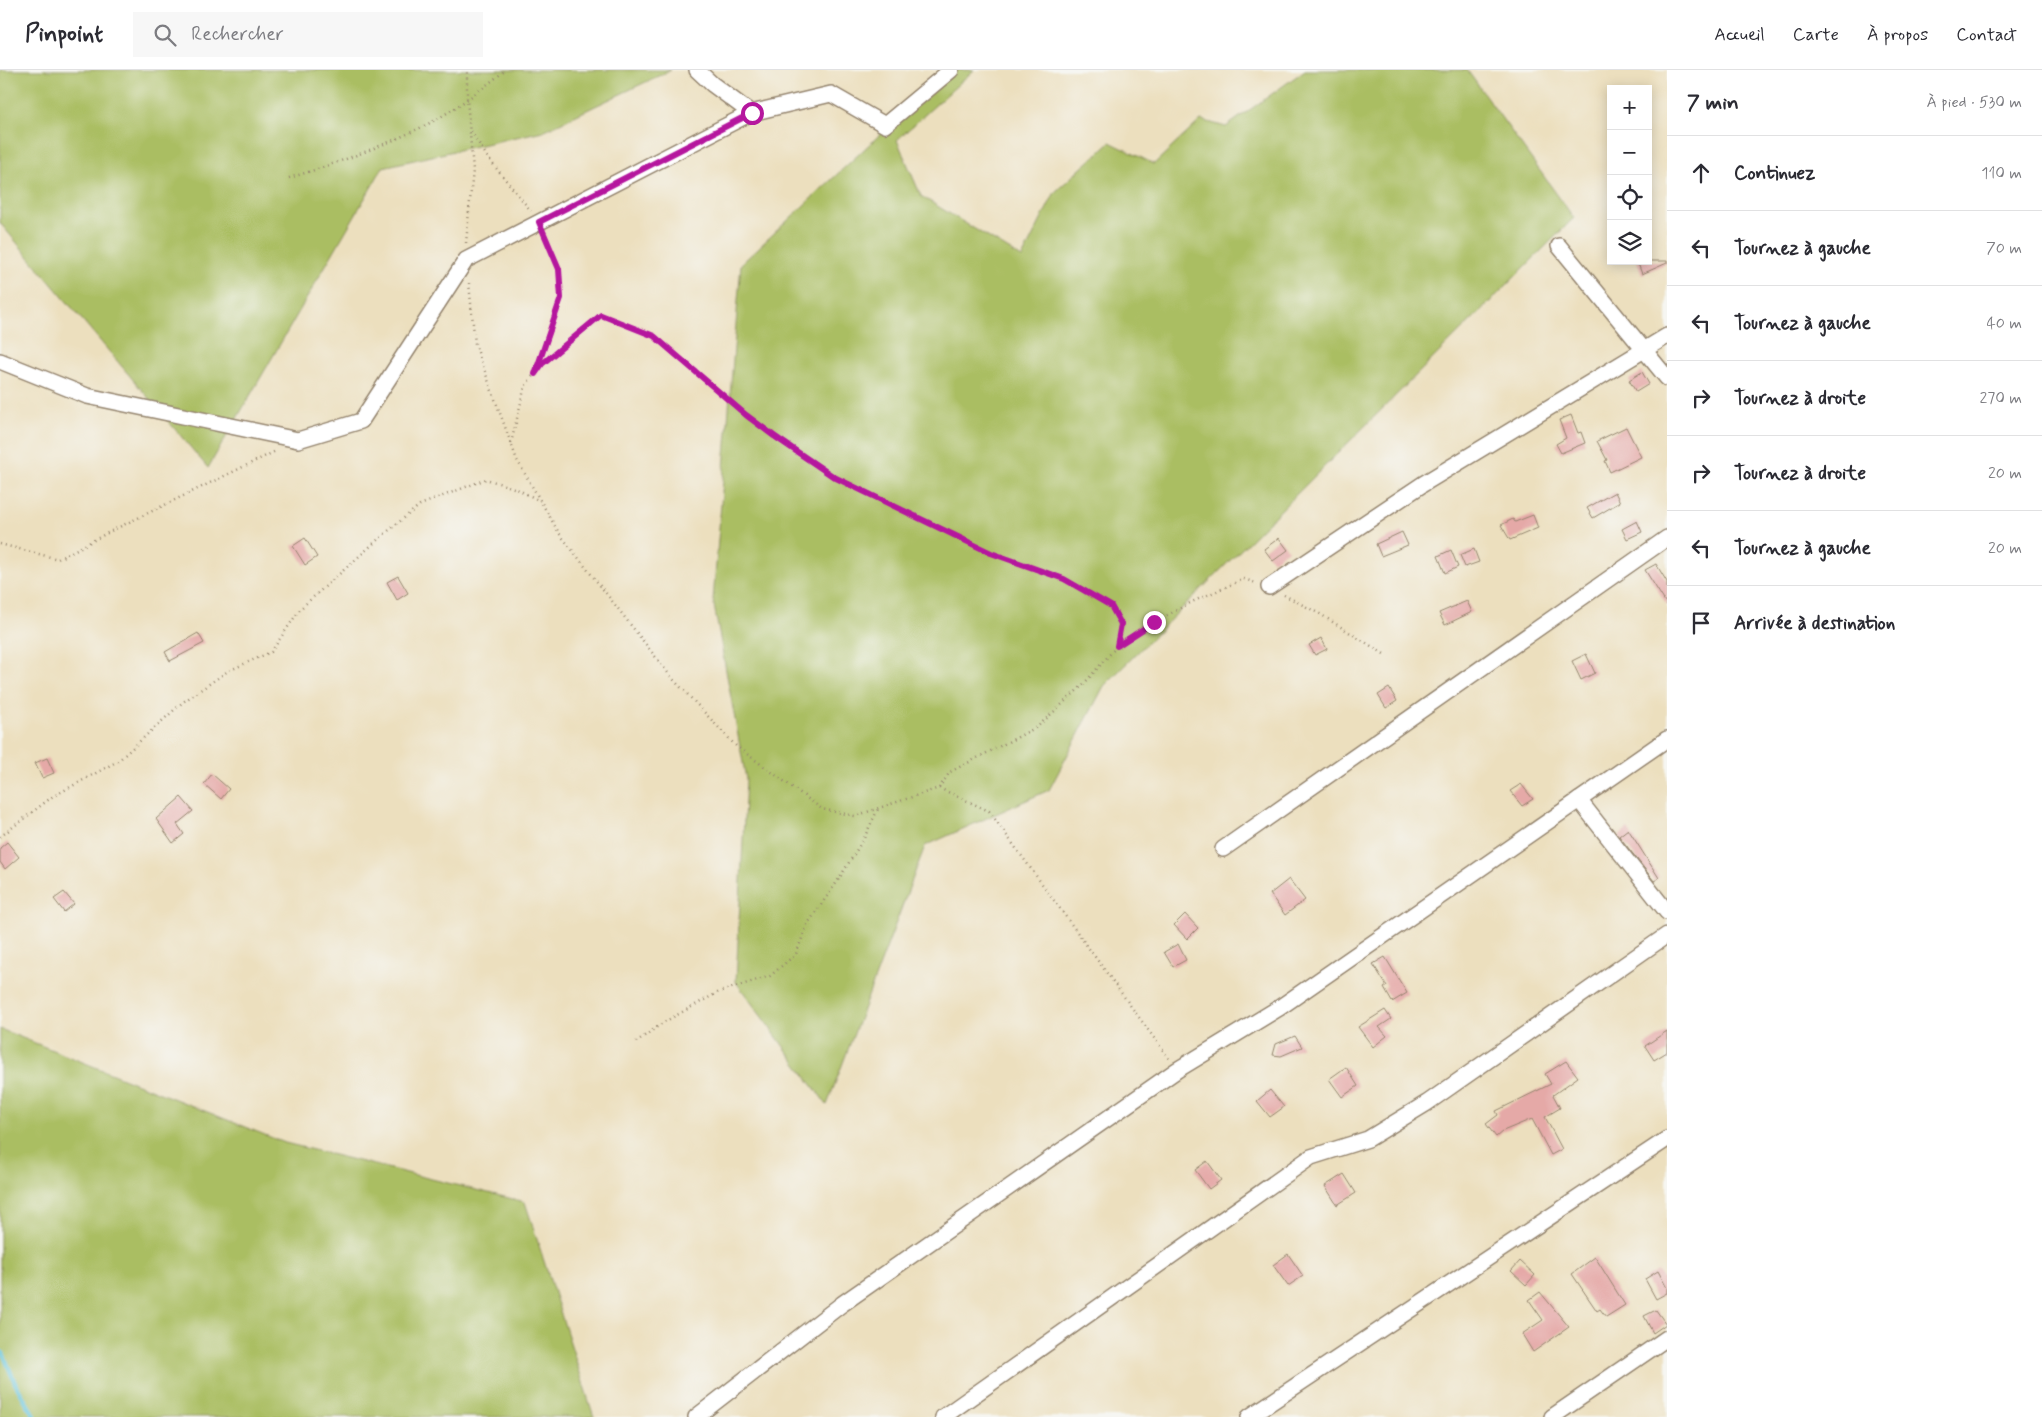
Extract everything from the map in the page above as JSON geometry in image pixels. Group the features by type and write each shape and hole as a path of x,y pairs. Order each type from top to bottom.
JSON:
{"street":[{"path":"697,70 712,84 752,113"},
{"path":"0,361 87,396 298,440 361,421 466,260 752,113 831,94 885,125 951,70"},
{"path":"1559,246 1667,378"},
{"path":"1269,587 1423,484 1667,336"},
{"path":"1223,849 1667,538"},
{"path":"696,1417 842,1304 1177,1070 1279,1008 1667,739"},
{"path":"1579,800 1667,912"},
{"path":"944,1417 1311,1156 1368,1139 1418,1108 1667,935"},
{"path":"1249,1417 1667,1139"},
{"path":"1552,1417 1667,1338"}],"path":[{"path":"467,70 467,99 473,170 466,260 475,344 517,460 559,533 672,678 736,746 822,809 855,816 939,788 950,772 1037,727 1082,686 1117,646 1154,622 1194,601 1244,579 1269,587 1320,614 1384,654"},
{"path":"289,178 335,164 425,125 467,99 506,70"},
{"path":"470,129 488,158 539,222 559,269 561,298 535,374"},
{"path":"511,443 525,386 542,364 601,315 654,336 753,420 834,477 991,553 1064,579 1111,606 1121,624 1117,646"},
{"path":"0,544 58,558 298,440"},
{"path":"0,837 52,797 118,760 183,702 228,671 270,652 301,608 420,505 486,479 517,489 541,502"},
{"path":"939,788 989,811 1177,1070"},
{"path":"636,1042 664,1022 719,992 770,976 796,954 807,925 837,882 864,838 878,809"}],"green space":[{"path":"0,70 671,70 543,131 383,167 208,468 0,223"},
{"path":"949,70 974,70 897,140 921,196 1022,258 1055,192 1110,142 1154,164 1201,120 1226,127 1305,70 1467,70 1574,218 1104,686 1049,790 925,846 827,1105 736,982 746,779 713,600 741,264"},
{"path":"0,1029 285,1143 525,1202 594,1417 0,1417"}],"building":[{"path":"1652,261 1667,261 1667,263 1642,274 1639,265 1652,265"},
{"path":"1642,372 1649,384 1636,392 1629,380"},
{"path":"1571,415 1578,433 1581,432 1585,443 1561,453 1556,444 1566,438 1559,420"},
{"path":"1626,427 1641,457 1610,472 1605,461 1607,460 1597,441"},
{"path":"1615,492 1620,502 1593,518 1587,508"},
{"path":"1533,515 1538,528 1510,540 1501,525 1513,519 1515,522"},
{"path":"1637,521 1642,532 1627,539 1622,529"},
{"path":"1402,532 1408,545 1381,556 1376,544"},
{"path":"305,538 317,557 305,565 293,546"},
{"path":"1279,538 1288,550 1273,561 1264,549"},
{"path":"1474,549 1479,562 1465,567 1460,555"},
{"path":"1451,550 1458,567 1445,573 1438,556"},
{"path":"1656,564 1667,582 1667,605 1645,570"},
{"path":"398,576 408,593 397,600 387,582"},
{"path":"1467,601 1472,612 1445,625 1439,613"},
{"path":"198,633 204,643 170,661 165,652"},
{"path":"1321,638 1327,649 1315,655 1309,645"},
{"path":"1586,654 1595,673 1581,680 1572,661"},
{"path":"1389,688 1397,701 1386,708 1378,695"},
{"path":"47,758 54,773 42,778 35,763"},
{"path":"212,774 229,789 221,799 204,784"},
{"path":"1521,784 1533,799 1522,806 1510,791"},
{"path":"181,797 193,811 177,824 184,834 173,843 156,819"},
{"path":"1628,829 1659,878 1654,881 1619,836"},
{"path":"7,842 19,857 5,869 0,862 0,848"},
{"path":"1289,879 1305,900 1285,915 1270,894"},
{"path":"64,892 74,904 64,912 54,899"},
{"path":"1185,914 1198,928 1187,939 1174,925"},
{"path":"1178,944 1186,960 1173,967 1164,952"},
{"path":"1385,957 1407,993 1392,1002 1384,988 1387,986 1373,964"},
{"path":"1385,1010 1391,1019 1379,1027 1387,1036 1373,1047 1358,1027"},
{"path":"1667,1031 1667,1052 1654,1060 1645,1046"},
{"path":"1295,1036 1302,1047 1281,1056 1273,1055 1276,1044"},
{"path":"1566,1061 1578,1077 1553,1095 1560,1108 1545,1117 1562,1149 1551,1155 1532,1119 1503,1131 1496,1137 1486,1124 1498,1115 1496,1111 1551,1084 1545,1074"},
{"path":"1346,1067 1358,1086 1342,1097 1329,1079"},
{"path":"1270,1090 1284,1107 1270,1117 1257,1101"},
{"path":"1207,1161 1221,1180 1209,1189 1195,1170"},
{"path":"1344,1174 1356,1193 1337,1205 1325,1186"},
{"path":"1288,1254 1303,1276 1288,1286 1273,1265"},
{"path":"1595,1257 1625,1305 1606,1317 1600,1309 1597,1311 1572,1274"},
{"path":"1520,1261 1535,1275 1526,1285 1511,1271"},
{"path":"1658,1271 1667,1288 1667,1293 1656,1299 1645,1279"},
{"path":"1540,1292 1569,1327 1533,1352 1522,1334 1543,1320 1529,1300"},
{"path":"1656,1310 1666,1324 1653,1333 1644,1316"}],"waterway":[{"path":"0,1351 3,1353 15,1383 35,1417"}],"route":[{"path":"752,113 539,222 559,269 561,298 535,374 542,364 601,315 654,336 746,415 834,477 909,515 991,553 1064,579 1111,606 1121,624 1117,646 1154,622"}]}
